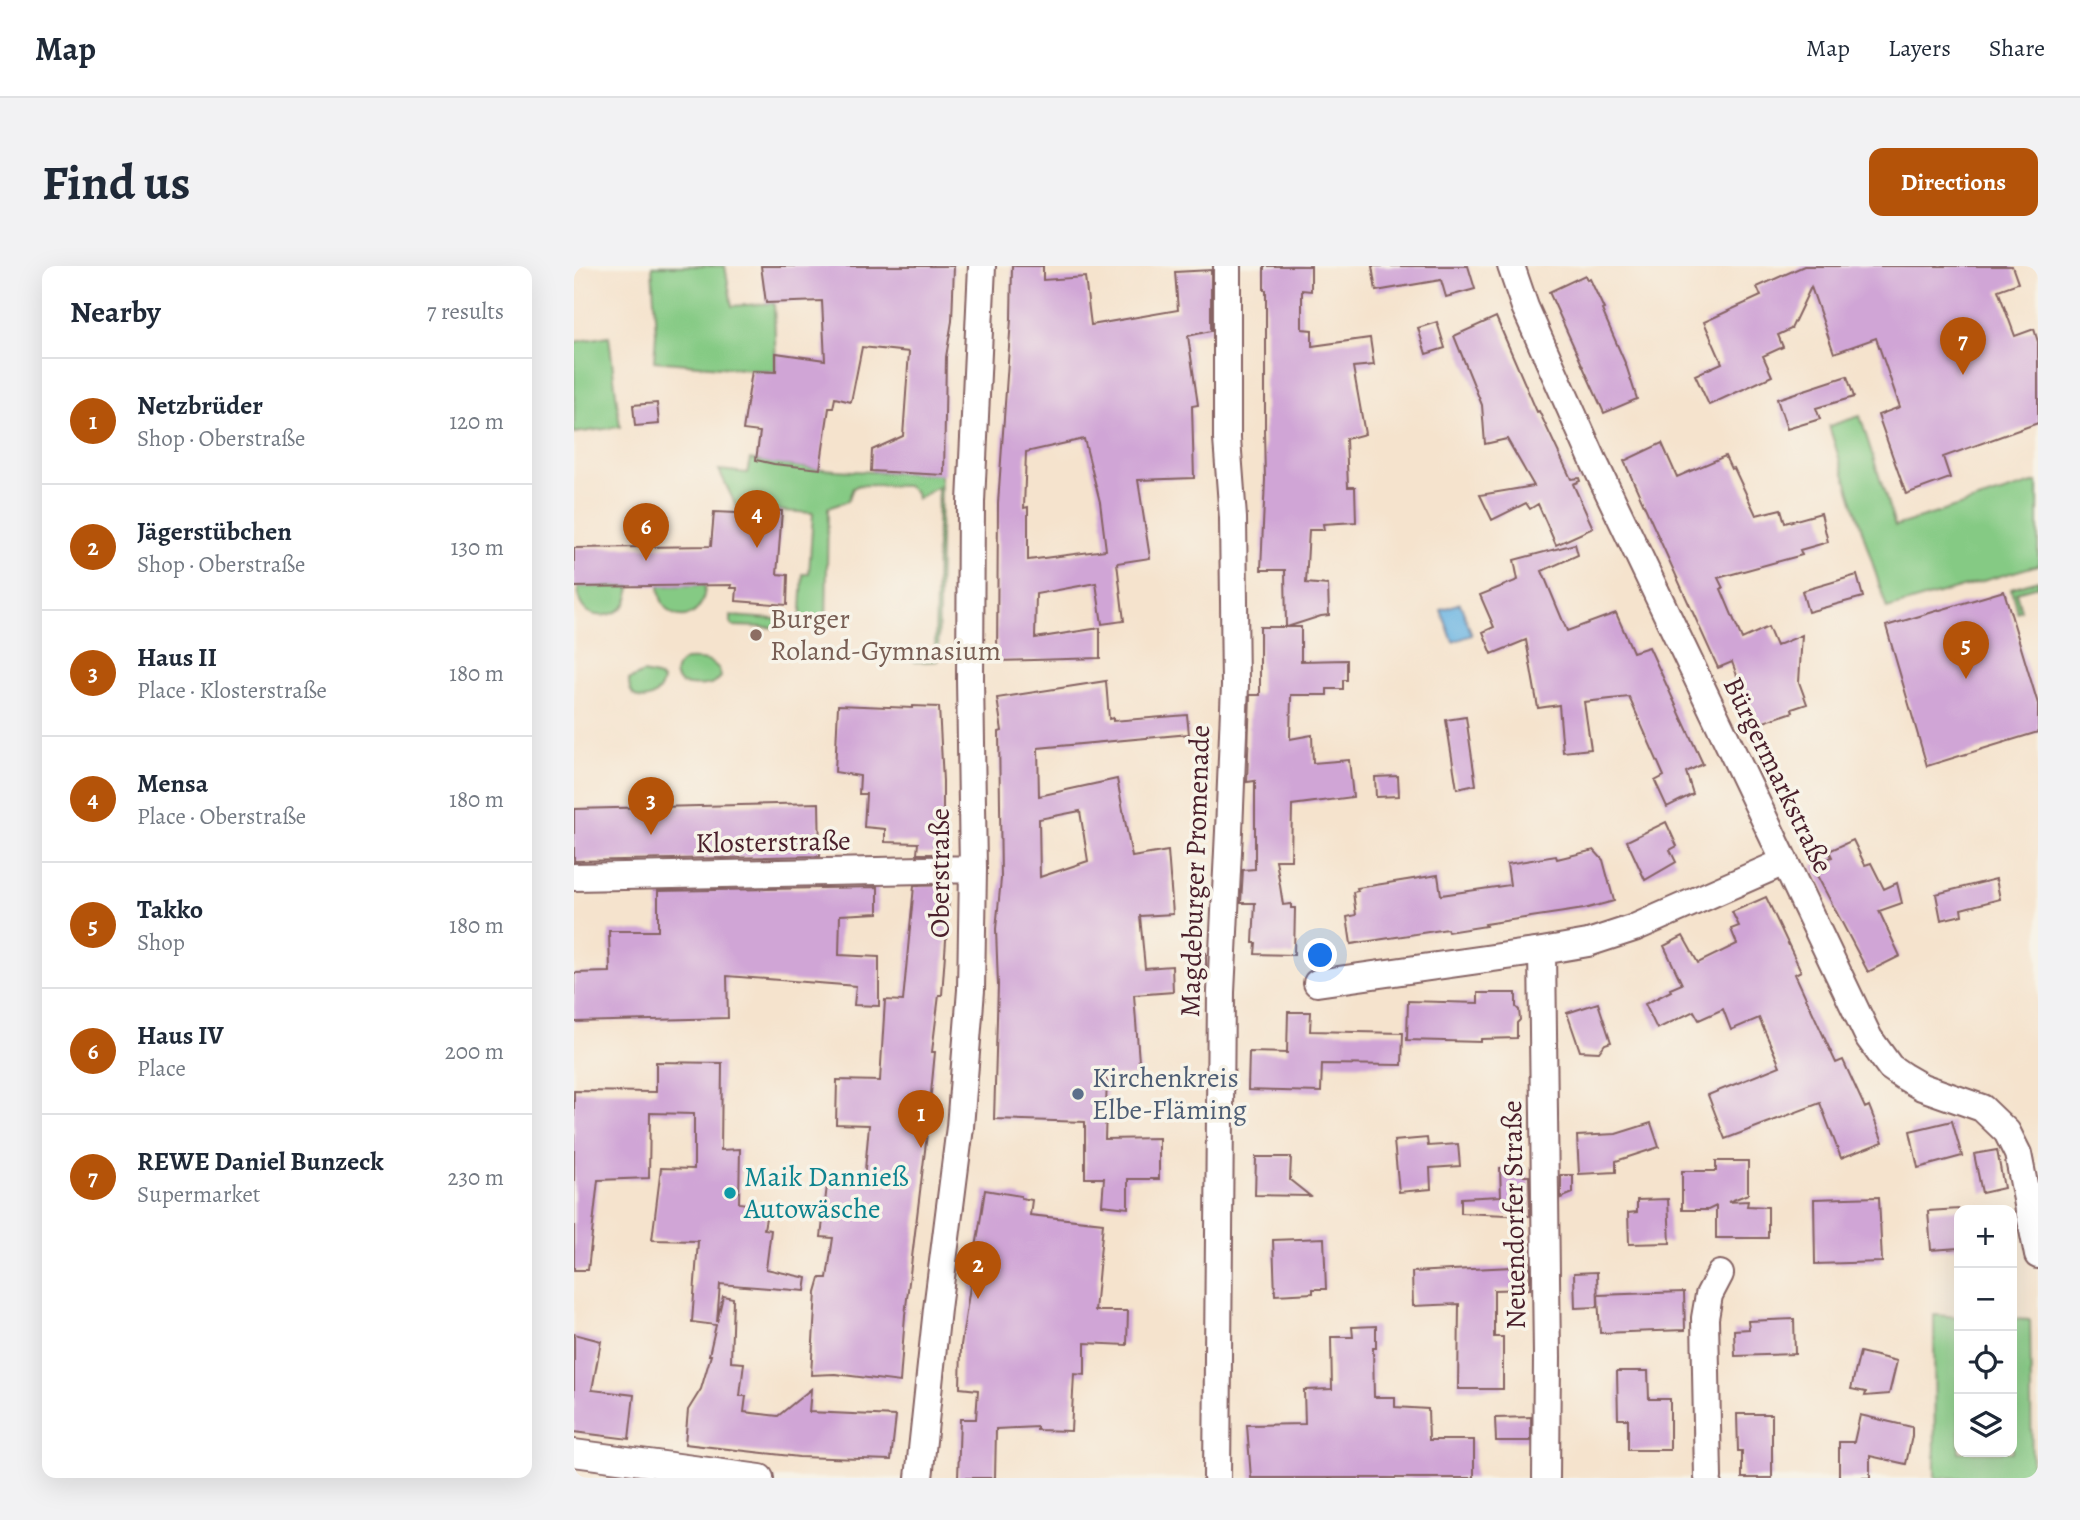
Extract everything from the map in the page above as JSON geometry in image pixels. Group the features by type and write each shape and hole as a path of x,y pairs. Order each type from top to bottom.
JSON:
{"street":[{"name":"Oberstraße","path":"919,1478 965,1073 971,990 971,502 982,266"},
{"name":"Magdeburger Promenade","path":"1217,1478 1221,992 1235,685 1233,518 1227,439 1227,266"},
{"name":"Bürgermarkstraße","path":"1511,266 1525,307 1595,464 1869,1038 1886,1062 1903,1076 1923,1087 1982,1108 2007,1132 2018,1154 2038,1255"},
{"path":"1317,983 1588,943 1634,928 1784,862"},
{"name":"Klosterstraße","path":"574,877 973,869"},
{"name":"Neuendorfer Straße","path":"1542,951 1546,1478"},
{"path":"1707,1478 1705,1318 1709,1294 1720,1274"},
{"path":"574,1453 760,1478"}],"green space":[{"path":"652,266 725,266 732,306 774,303 776,372 654,361 656,334"},
{"path":"609,336 620,427 574,433 574,342"},
{"path":"1860,416 1895,526 2036,482 2038,565 1887,609 1829,426"},
{"path":"750,459 822,469 941,474 938,661 914,660 935,648 938,487 917,499 916,493 907,486 859,485 853,488 848,501 828,508 826,629 800,628 803,574 809,574 813,513 737,508 719,470 747,473"},
{"path":"2038,580 2038,586 2016,592 2021,610 2017,612 2011,588"},
{"path":"705,585 703,599 691,614 674,614 661,599 659,586"},
{"path":"631,586 626,603 610,614 591,613 579,600 578,587"},
{"path":"731,616 787,620 787,628 733,626"},
{"path":"685,660 713,663 721,677 708,685 682,684 675,674"},
{"path":"643,673 663,680 656,694 644,699 633,694 629,680"},
{"path":"1934,1315 1954,1317 1954,1457 2017,1457 2017,1319 2030,1320 2032,1478 1935,1478"}],"water":[{"path":"1460,603 1472,635 1453,642 1441,610"}],"building":[{"path":"761,266 954,266 952,321 946,357 944,475 871,471 872,450 903,436 909,352 862,347 851,402 835,398 833,408 829,408 820,469 756,460 760,432 743,430 752,371 776,372 776,353 825,360 822,301 766,303"},
{"path":"1012,266 1043,266 1043,280 1085,277 1091,325 1178,310 1175,272 1211,270 1211,331 1188,336 1198,405 1192,406 1194,478 1138,480 1150,558 1117,563 1124,621 1102,624 1096,583 1036,594 1035,638 1100,628 1100,658 997,661 998,503 1011,319","holes":["1084,439 1100,502 1106,550 1028,560 1028,507 1024,508 1026,452"]},
{"path":"1264,266 1311,266 1311,291 1302,290 1302,329 1312,330 1312,346 1370,338 1374,365 1353,367 1365,434 1346,439 1348,487 1355,487 1356,522 1323,524 1324,530 1309,530 1306,583 1328,585 1329,615 1287,627 1301,627 1301,661 1347,660 1347,680 1343,680 1343,689 1327,689 1327,695 1291,695 1290,739 1312,735 1313,763 1349,760 1353,797 1292,805 1291,860 1276,860 1283,905 1291,904 1291,908 1295,908 1294,955 1255,954 1255,903 1241,903 1243,870 1255,869 1255,781 1247,782 1250,695 1260,695 1260,627 1286,627 1285,570 1261,570 1265,480"},
{"path":"1372,266 1468,266 1475,289 1446,297 1441,280 1376,291"},
{"path":"1804,266 2012,266 2018,283 1998,290 2015,336 2034,329 2038,342 2038,423 1943,457 1950,478 1906,494 1878,415 1900,407 1876,338 1834,353 1811,287 1791,329 1778,335 1783,347 1763,356 1772,376 1709,405 1695,375 1722,363 1704,322 1761,296 1757,287"},
{"path":"1585,275 1587,280 1590,279 1604,309 1602,310 1626,365 1637,399 1604,413 1549,292"},
{"path":"1496,317 1537,412 1539,411 1571,479 1579,478 1580,481 1573,484 1593,528 1556,545 1538,504 1530,509 1526,503 1492,520 1480,495 1534,486 1507,439 1485,444 1482,405 1454,336"},
{"path":"1437,322 1445,348 1426,354 1418,328"},
{"path":"1847,376 1854,397 1816,408 1820,419 1787,429 1777,399"},
{"path":"657,403 659,424 635,426 633,405"},
{"path":"1662,443 1677,477 1725,456 1731,469 1734,468 1756,515 1781,509 1785,523 1821,513 1828,542 1800,550 1802,555 1718,578 1742,639 1768,627 1776,646 1802,635 1799,682 1807,704 1792,709 1793,712 1755,725 1732,662 1718,668 1624,461"},
{"path":"737,508 782,511 777,574 788,575 787,605 736,601 737,588 731,588 732,585 574,587 574,548 711,546 714,512 737,513"},
{"path":"1575,544 1578,555 1542,571 1567,631 1616,613 1633,652 1649,647 1703,764 1686,772 1693,794 1667,807 1655,781 1664,776 1629,697 1584,702 1591,749 1563,752 1559,705 1538,708 1526,640 1492,654 1483,632 1494,627 1480,595 1518,580 1514,560"},
{"path":"1857,575 1863,597 1808,612 1802,591"},
{"path":"2004,591 2038,704 2038,732 1927,766 1886,626"},
{"path":"1106,681 1109,719 1113,718 1113,721 1187,715 1189,734 1038,748 1039,796 1117,779 1132,857 1168,851 1173,914 1140,916 1145,968 1172,966 1173,992 1134,995 1140,1075 1107,1077 1105,1139 1159,1138 1159,1179 1128,1179 1128,1208 1102,1205 1104,1178 1085,1178 1085,1122 994,1119 998,985 996,929 1001,879 999,732 1002,731 997,698","holes":["1080,811 1088,861 1040,877 1039,819"]},
{"path":"838,705 939,707 943,854 917,854 918,843 885,842 885,829 864,827 866,794 859,794 860,776 835,772"},
{"path":"1466,717 1476,785 1457,789 1446,720"},
{"path":"1398,776 1399,796 1376,797 1375,777"},
{"path":"819,803 820,856 574,861 574,809"},
{"path":"1666,822 1677,846 1670,850 1676,862 1645,880 1627,841"},
{"path":"1853,840 1865,865 1871,863 1884,889 1897,883 1902,903 1879,911 1900,956 1868,972 1812,866 1832,857 1829,851"},
{"path":"1594,850 1603,860 1614,901 1584,909 1485,924 1486,926 1448,932 1447,929 1351,944 1347,917 1356,915 1353,892 1358,891 1357,888 1438,875 1441,895 1510,885 1507,864 1556,856 1557,859"},
{"path":"1996,879 2000,899 1961,909 1962,915 1941,920 1936,894"},
{"path":"950,885 942,995 939,995 932,1052 935,1052 900,1382 835,1374 811,1375 816,1292 820,1278 827,1278 833,1238 821,1237 828,1177 864,1181 869,1125 836,1124 837,1080 880,1081 885,1000 903,1001 914,886"},
{"path":"878,887 878,913 840,915 839,955 879,957 879,1006 854,1005 856,986 727,976 728,1018 574,1022 574,973 610,972 609,931 658,931 658,891"},
{"path":"1766,897 1801,971 1795,974 1836,1063 1843,1060 1865,1108 1869,1106 1883,1142 1841,1158 1820,1103 1725,1139 1708,1095 1780,1066 1759,1018 1731,1030 1723,1009 1699,1020 1694,1011 1657,1029 1645,1004 1682,984 1664,946 1683,936 1698,963 1737,944 1731,929 1739,926 1732,912"},
{"path":"1206,953 1206,976 1188,977 1186,954"},
{"path":"1478,993 1516,993 1520,1020 1517,1023 1517,1038 1481,1039 1481,1042 1407,1040 1408,1001 1478,1003"},
{"path":"1598,1003 1611,1042 1605,1044 1599,1052 1580,1051 1567,1013"},
{"path":"1288,1012 1311,1012 1310,1031 1403,1033 1402,1065 1322,1064 1321,1092 1248,1090 1249,1052 1287,1053"},
{"path":"656,1062 722,1063 721,1150 740,1149 739,1203 768,1207 764,1229 771,1230 766,1269 807,1278 805,1291 720,1284 717,1322 723,1296 733,1298 731,1362 744,1363 740,1396 746,1396 744,1412 778,1416 811,1389 809,1412 896,1416 891,1460 799,1457 685,1444 688,1410 701,1389 716,1325 692,1322 698,1241 652,1240 661,1168 694,1169 694,1114 650,1113 649,1178 598,1180 588,1270 574,1270 574,1091 656,1092"},
{"path":"1952,1121 1962,1156 1918,1168 1910,1131"},
{"path":"1651,1123 1659,1147 1616,1161 1616,1172 1579,1174 1577,1136 1616,1134"},
{"path":"1427,1138 1428,1146 1458,1144 1460,1166 1430,1168 1431,1189 1399,1192 1394,1141"},
{"path":"1997,1150 2004,1188 1982,1193 1974,1154"},
{"path":"1256,1157 1291,1157 1290,1180 1310,1196 1255,1195"},
{"path":"1716,1161 1748,1161 1748,1194 1728,1202 1748,1201 1747,1206 1768,1207 1768,1238 1716,1238 1716,1206 1708,1210 1682,1210 1682,1171 1716,1171"},
{"path":"1523,1167 1524,1176 1529,1176 1530,1216 1461,1213 1461,1198 1501,1196 1500,1168"},
{"path":"1561,1175 1573,1175 1573,1193 1561,1198"},
{"path":"985,1190 1032,1200 1030,1215 1103,1223 1095,1311 1128,1311 1127,1345 1085,1343 1085,1375 1074,1374 1071,1431 1037,1430 1037,1427 996,1429 995,1478 958,1478 960,1419 976,1419 978,1390 960,1388 961,1345"},
{"path":"1879,1197 1882,1262 1815,1264 1814,1199"},
{"path":"1668,1199 1670,1243 1629,1244 1628,1213 1637,1212 1637,1200"},
{"path":"1954,1209 1954,1248 1931,1250 1928,1211"},
{"path":"1324,1238 1326,1289 1313,1289 1313,1293 1275,1295 1273,1240"},
{"path":"1530,1262 1530,1289 1494,1290 1494,1337 1503,1337 1503,1389 1458,1389 1459,1304 1413,1306 1412,1272 1512,1267 1512,1263"},
{"path":"1597,1272 1598,1307 1575,1308 1574,1273"},
{"path":"1684,1292 1685,1330 1600,1333 1598,1295"},
{"path":"1794,1319 1795,1354 1735,1356 1734,1330 1749,1329 1748,1321"},
{"path":"1376,1326 1376,1348 1373,1348 1374,1397 1395,1397 1395,1407 1428,1409 1429,1440 1474,1440 1474,1478 1251,1478 1247,1425 1305,1424 1304,1390 1332,1389 1331,1337 1353,1337 1352,1327"},
{"path":"574,1334 601,1341 592,1390 634,1395 629,1439 574,1432"},
{"path":"1860,1352 1897,1361 1889,1394 1865,1396 1866,1392 1851,1389"},
{"path":"1617,1371 1648,1371 1649,1399 1670,1399 1670,1450 1628,1450 1628,1419 1618,1419"},
{"path":"1737,1414 1772,1414 1772,1478 1742,1478 1742,1451 1738,1451"},
{"path":"1860,1415 1912,1427 1906,1464 1870,1456 1870,1478 1839,1478 1839,1442 1854,1442"},
{"path":"1531,1417 1531,1441 1496,1441 1495,1418"}],"place":[{"name":"REWE Daniel Bunzeck","path":"1963,375"},
{"name":"Mensa","path":"757,548"},
{"name":"Haus IV","path":"646,561"},
{"name":"Burger Roland-Gymnasium","path":"756,635"},
{"name":"Takko","path":"1966,679"},
{"name":"Haus II","path":"651,835"},
{"name":"Kirchenkreis Elbe-Fläming","path":"1078,1094"},
{"name":"Netzbrüder","path":"921,1148"},
{"name":"Maik Dannieß Autowäsche","path":"730,1193"},
{"name":"Jägerstübchen","path":"978,1299"}]}
